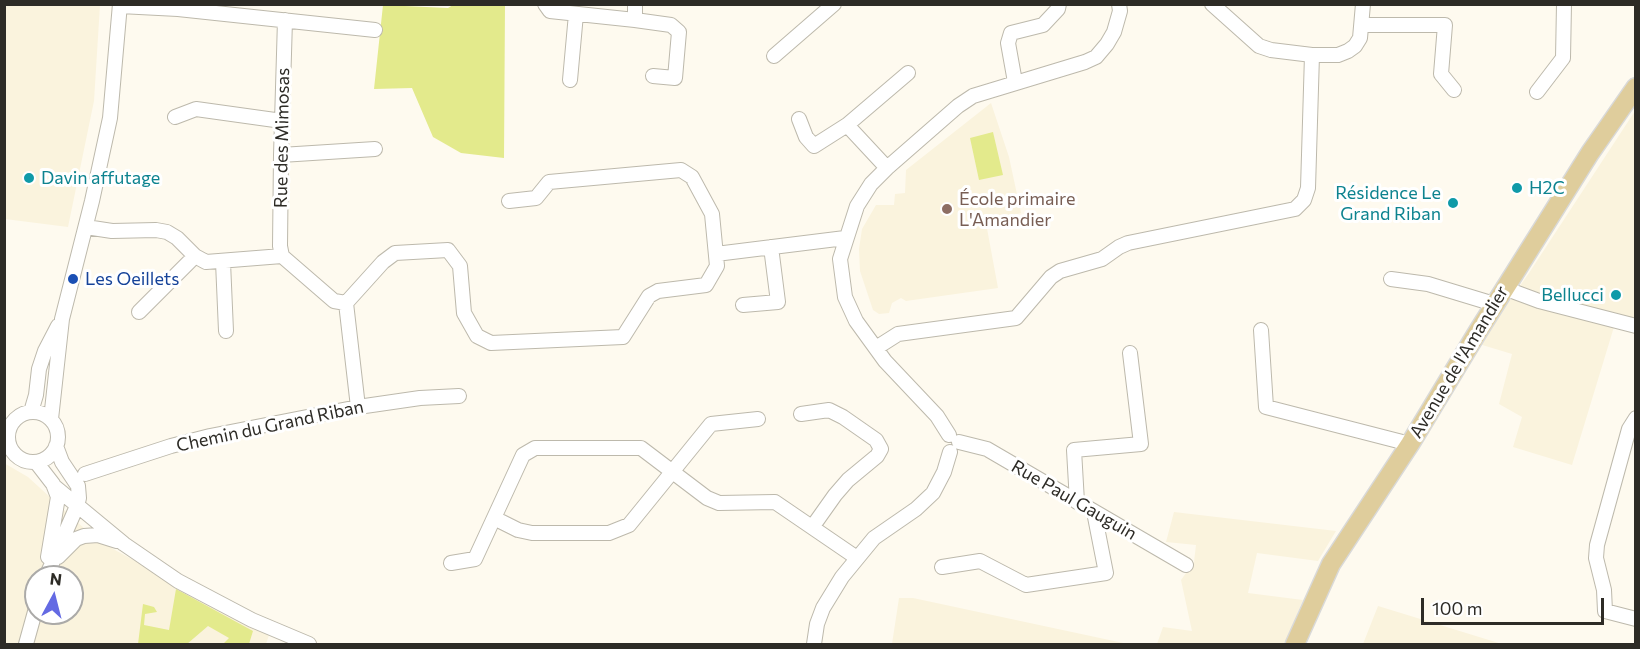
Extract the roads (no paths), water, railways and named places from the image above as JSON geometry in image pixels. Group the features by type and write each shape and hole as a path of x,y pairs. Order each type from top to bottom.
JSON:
{"main road":[{"name":"Avenue de l'Amandier","path":"1295,645 1331,564 1410,444 1494,304 1590,153 1635,87"}],"street":[{"path":"545,4 550,11 671,25 679,32 675,78 653,76"},
{"path":"635,4 635,20"},
{"path":"774,56 834,4"},
{"path":"1015,82 1008,43 1011,33 1042,25 1058,9 1059,4"},
{"path":"814,645 822,608 842,577 874,538 916,509 933,493 944,472 952,443 937,416 885,361 855,321 845,297 840,259 857,206 871,184 886,168 957,106 973,96 1096,57 1114,32 1120,11 1119,4"},
{"path":"1212,4 1259,46 1271,50 1312,55 1338,55 1355,46 1360,38 1363,4"},
{"path":"1537,92 1563,58 1564,4"},
{"path":"51,565 79,498 78,486 62,462 56,446 57,432 51,419 62,318 86,227 105,117 120,5 250,11 285,20 375,30"},
{"path":"570,80 576,14"},
{"name":"Rue des Mimosas","path":"282,256 280,246 281,155 285,20"},
{"path":"1362,25 1445,25 1442,74 1455,90"},
{"path":"876,348 898,334 1017,318 1051,277 1060,271 1093,263 1128,243 1295,209 1304,200 1308,188 1312,55"},
{"path":"799,119 806,137 814,146 847,124 908,73"},
{"path":"175,117 196,109 282,121"},
{"path":"847,124 886,168"},
{"path":"281,155 375,149"},
{"path":"358,407 346,303 383,262 395,253 448,250 460,266 464,313 477,336 491,343 623,338 649,296 658,291 706,285 717,266 712,214 693,177 681,170 549,183 536,198 509,201"},
{"path":"86,227 112,231 167,232 177,238 195,256 206,262 282,256 334,301 346,303"},
{"path":"716,254 845,238"},
{"path":"743,305 778,302 771,248"},
{"path":"138,312 195,256"},
{"path":"223,262 226,331"},
{"path":"1391,279 1428,284 1494,304"},
{"path":"1504,288 1539,301 1635,326"},
{"path":"31,412 45,351 62,318"},
{"path":"1261,330 1266,407 1410,444"},
{"path":"1077,502 1074,450 1141,444 1130,353"},
{"name":"Chemin du Grand Riban","path":"84,474 210,436 358,407 420,398 459,396"},
{"path":"801,414 829,410 876,441 881,449 834,495 813,526"},
{"path":"51,419 45,415 25,413 9,421 6,441 10,449 21,459 36,462 48,457 56,446"},
{"path":"1635,418 1629,429 1597,545 1596,558 1604,590 1605,611 1635,620"},
{"path":"494,518 518,530 532,533 609,533 629,525 711,424 758,419"},
{"name":"Rue Paul Gauguin","path":"952,443 987,449 1186,565"},
{"path":"451,563 475,559 523,455 535,448 640,448 707,498 719,503 775,502 857,558"},
{"path":"36,462 55,487 124,544 189,587 252,620 309,645"},
{"path":"48,565 58,503 55,487"},
{"path":"942,567 980,561 1026,585 1106,573 1094,512"},
{"path":"54,565 68,545 84,536 98,535 124,544"},
{"path":"26,645 31,625"}],"place":[{"name":"Davin affutage","path":"29,178"},
{"name":"H2C","path":"1517,188"},
{"name":"Résidence Le Grand Riban","path":"1453,203"},
{"name":"École primaire L'Amandier","path":"947,209"},
{"name":"Les Oeillets","path":"73,279"},
{"name":"Bellucci","path":"1616,295"}]}
